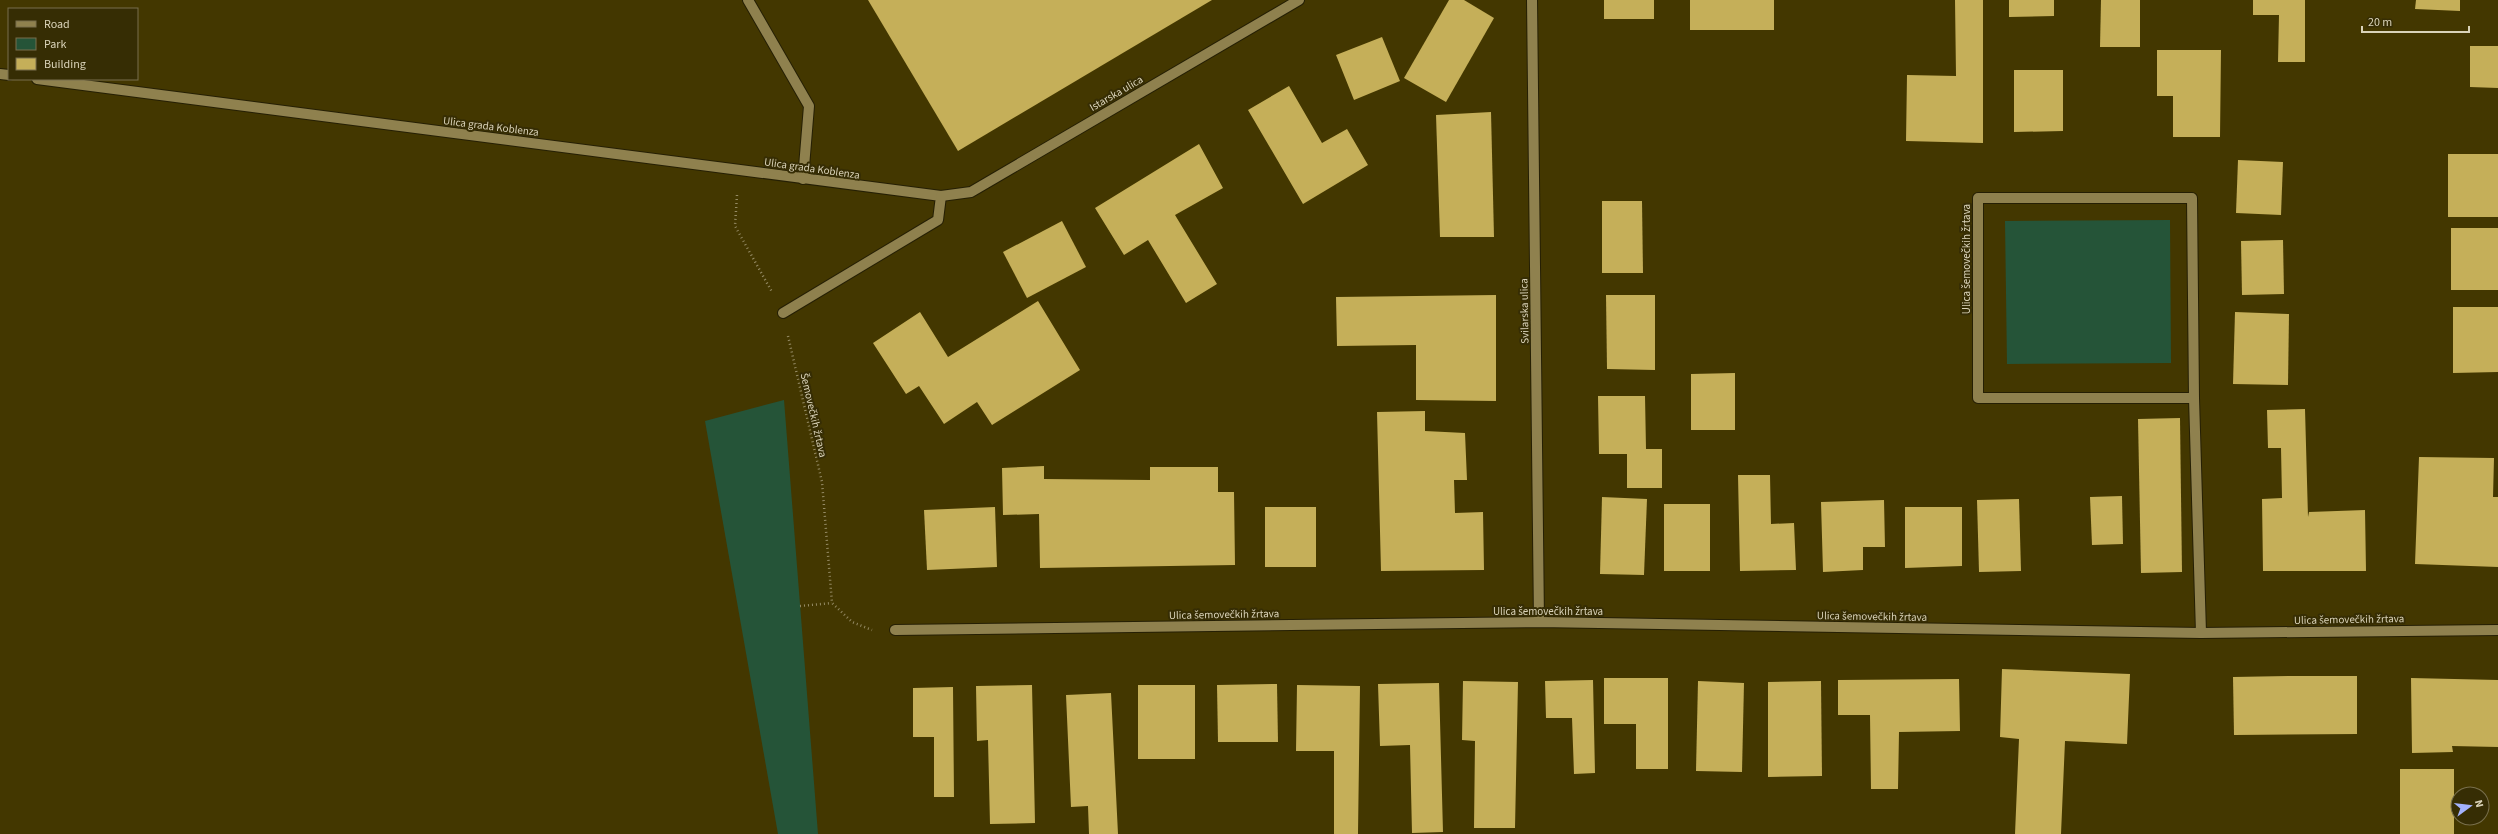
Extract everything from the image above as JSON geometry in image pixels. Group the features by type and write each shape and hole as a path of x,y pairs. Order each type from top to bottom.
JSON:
{"street":[{"path":"748,0 809,106 803,179"},
{"name":"Istarska ulica","path":"941,196 971,192 1299,0"},
{"name":"Svilarska ulica","path":"1532,0 1540,622"},
{"name":"Ulica grada Koblenza","path":"45,80 941,196"},
{"path":"783,313 938,220 941,196"},
{"name":"Ulica šemovečkih žrtava","path":"2194,398 1978,398 1978,198 2192,198 2194,398 2201,633"},
{"name":"Ulica šemovečkih žrtava","path":"895,630 1540,622 2201,633 2498,630"}],"path":[{"name":"Šemovečkih žrtava","path":"739,170 735,226 783,313 822,482 832,603"},
{"path":"800,606 832,603 852,622 869,630 895,630"}],"green space":[{"path":"2170,220 2171,363 2007,364 2005,221"},
{"path":"784,400 818,834 778,834 705,421"}],"building":[{"path":"868,0 1212,0 958,151"},
{"path":"1449,0 1464,0 1494,18 1446,102 1404,78"},
{"path":"1604,0 1654,0 1654,19 1604,19"},
{"path":"1690,0 1774,0 1774,30 1690,30"},
{"path":"1955,0 1983,0 1983,143 1906,141 1907,75 1956,76"},
{"path":"2009,0 2054,0 2054,16 2009,17"},
{"path":"2101,0 2140,0 2140,47 2100,47"},
{"path":"2253,0 2305,0 2305,62 2278,62 2279,15 2253,15"},
{"path":"2416,0 2460,0 2460,11 2415,9"},
{"path":"1382,37 1400,81 1354,100 1336,55"},
{"path":"2470,46 2498,46 2498,88 2470,87"},
{"path":"2157,50 2221,50 2220,137 2173,137 2173,96 2157,96"},
{"path":"2014,70 2063,70 2063,131 2014,132"},
{"path":"1289,86 1322,143 1347,129 1368,165 1303,204 1248,110"},
{"path":"1491,112 1494,237 1440,237 1436,115"},
{"path":"1199,144 1223,188 1175,215 1217,284 1186,303 1148,240 1124,255 1095,208"},
{"path":"2448,154 2498,154 2498,217 2448,217"},
{"path":"2238,160 2283,162 2281,215 2236,213"},
{"path":"1602,201 1642,201 1643,273 1602,273"},
{"path":"1062,221 1086,267 1027,298 1003,252"},
{"path":"2451,228 2498,228 2498,290 2451,290"},
{"path":"2283,240 2284,294 2242,295 2241,241"},
{"path":"1496,295 1496,401 1416,400 1416,345 1337,346 1336,297"},
{"path":"1606,295 1655,295 1655,370 1607,369"},
{"path":"1038,301 1080,370 992,425 977,402 944,424 919,386 906,394 873,343 920,312 948,357"},
{"path":"2453,307 2498,307 2498,372 2453,373"},
{"path":"2235,312 2289,314 2288,385 2233,384"},
{"path":"1735,373 1735,430 1691,430 1691,374"},
{"path":"1598,396 1645,396 1646,449 1662,449 1662,488 1627,488 1627,454 1599,454"},
{"path":"2305,409 2308,517 2309,512 2365,510 2366,571 2263,571 2262,499 2282,498 2281,448 2268,448 2267,410"},
{"path":"1425,411 1425,431 1465,433 1467,480 1454,480 1455,513 1483,512 1484,570 1381,571 1377,412"},
{"path":"2180,418 2182,572 2141,573 2138,419"},
{"path":"2419,457 2494,458 2493,497 2498,497 2498,567 2415,564"},
{"path":"1044,466 1044,479 1150,480 1150,467 1218,467 1218,492 1234,492 1235,565 1040,568 1039,514 1003,515 1002,468"},
{"path":"1738,475 1770,475 1771,524 1794,523 1796,570 1740,571"},
{"path":"2122,496 2123,544 2092,545 2090,497"},
{"path":"1602,497 1647,499 1644,575 1600,574"},
{"path":"2019,499 2021,571 1979,572 1977,500"},
{"path":"1884,500 1885,547 1863,547 1863,570 1823,572 1821,502"},
{"path":"1664,504 1710,504 1710,571 1664,571"},
{"path":"995,507 997,567 927,570 924,510"},
{"path":"1265,507 1316,507 1316,567 1265,567"},
{"path":"1905,507 1962,507 1962,566 1905,568"},
{"path":"2002,669 2130,674 2127,744 2065,741 2061,834 2015,834 2019,739 2000,737"},
{"path":"2357,676 2357,734 2234,735 2233,677"},
{"path":"1604,678 1668,678 1668,769 1636,769 1636,724 1604,724"},
{"path":"2411,678 2498,680 2498,747 2452,746 2453,752 2412,753"},
{"path":"1959,679 1960,731 1899,732 1898,789 1871,789 1870,715 1838,715 1838,680"},
{"path":"1593,680 1595,773 1574,774 1572,718 1546,718 1545,681"},
{"path":"1463,681 1518,682 1515,828 1474,828 1475,741 1462,740"},
{"path":"1698,681 1744,683 1742,772 1696,771"},
{"path":"1821,681 1822,776 1768,777 1768,682"},
{"path":"1439,683 1443,832 1412,833 1410,745 1380,746 1378,684"},
{"path":"1277,684 1278,742 1218,742 1217,685"},
{"path":"1032,685 1035,823 990,824 988,740 977,741 976,686"},
{"path":"1138,685 1195,685 1195,759 1138,759"},
{"path":"1297,685 1360,686 1358,834 1334,834 1334,751 1296,751"},
{"path":"953,687 954,797 934,797 934,737 913,737 913,688"},
{"path":"1111,693 1118,834 1089,834 1088,806 1071,807 1066,695"},
{"path":"2400,769 2454,769 2454,786 2450,786 2450,826 2454,826 2454,834 2400,834"}]}
